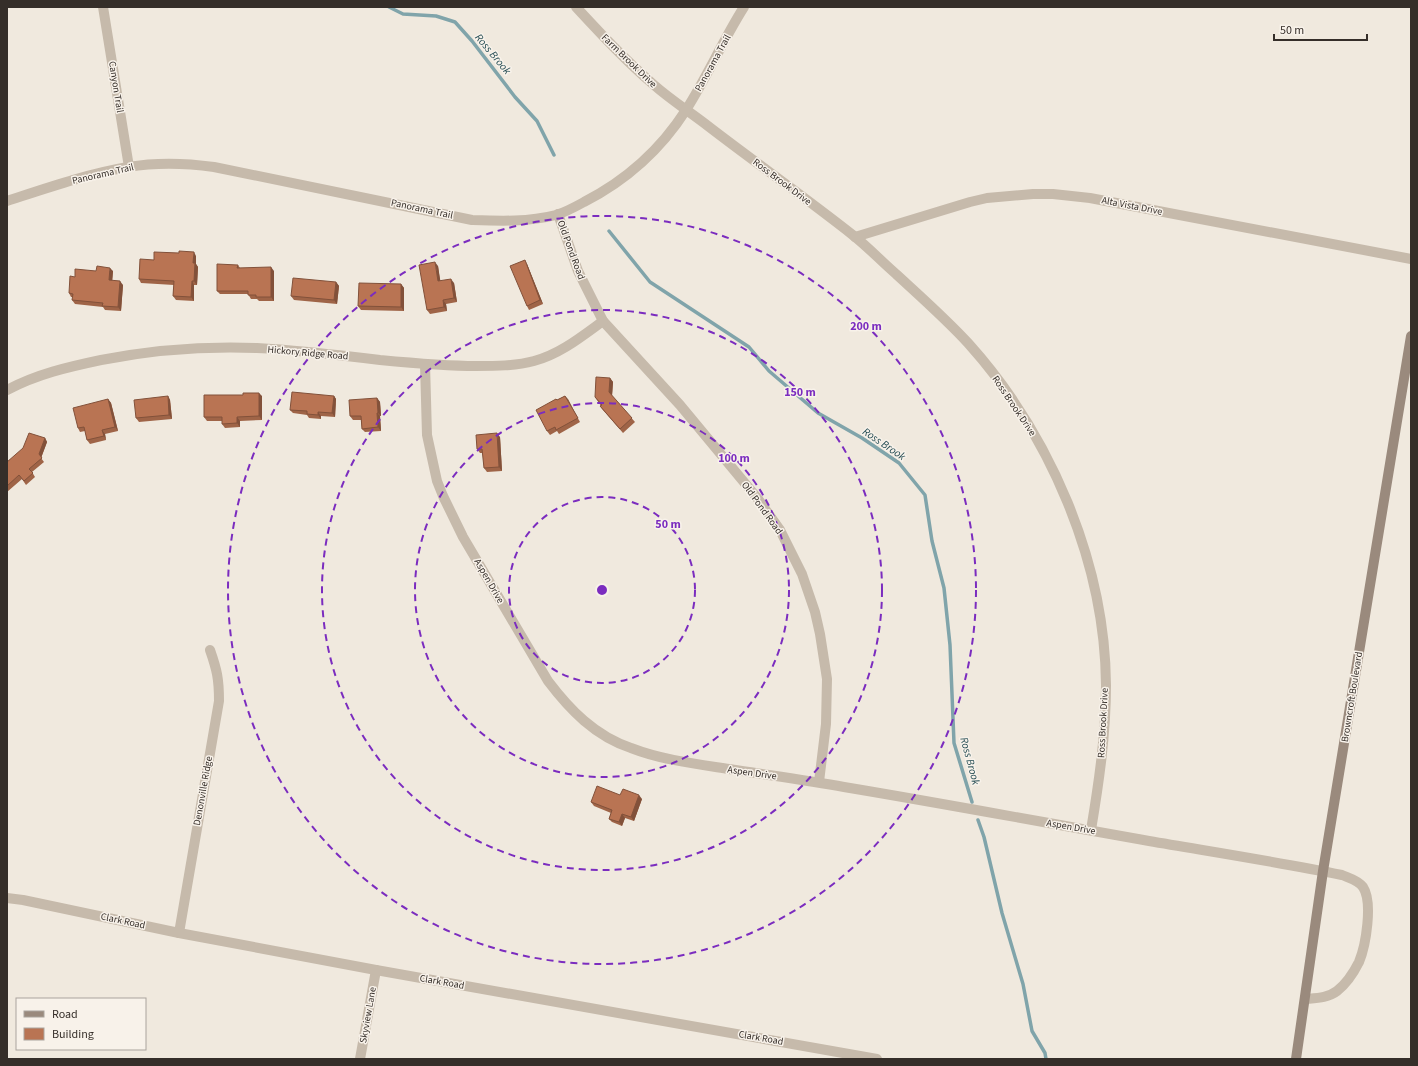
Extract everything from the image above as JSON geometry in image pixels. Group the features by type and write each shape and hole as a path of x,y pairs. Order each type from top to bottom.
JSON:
{"main road":[{"name":"Browncroft Boulevard","path":"1296,1059 1323,871 1411,336"}],"street":[{"name":"Canyon Trail","path":"103,7 129,167"},
{"name":"Farm Brook Drive","path":"576,7 612,45 655,86 686,110"},
{"name":"Panorama Trail","path":"7,201 72,181 129,167 179,164 214,167 472,220 507,222 542,218 558,214 594,197 626,176 642,163 659,145 674,128 686,110 744,7"},
{"name":"Ross Brook Drive","path":"686,110 855,237 934,308 997,378 1035,437 1055,475 1083,546 1092,580 1104,653 1106,685 1104,729 1100,775 1091,830"},
{"name":"Alta Vista Drive","path":"855,237 970,202 1008,195 1053,194 1090,198 1411,259"},
{"name":"Old Pond Road","path":"558,214 578,271 603,321 680,405 758,499 780,530 791,551 804,580 815,612 824,657 826,679 826,724 818,782"},
{"name":"Hickory Ridge Road","path":"7,390 20,383 52,371 77,365 115,358 184,349 218,347 258,348 425,364 518,365 535,361 574,343 603,321"},
{"name":"Aspen Drive","path":"425,364 427,434 433,467 443,496 464,537 548,681 559,696 579,718 592,728 612,740 631,748 666,758 818,782 1091,830 1323,871 1348,878 1357,882 1362,887 1365,892 1367,906 1366,934 1359,962 1347,981 1338,991 1329,996 1320,998 1305,998"},
{"name":"Denonville Ridge","path":"179,933 219,700 217,668 210,650"},
{"name":"Clark Road","path":"7,898 23,900 179,933 376,970 877,1059"},
{"name":"Skyview Lane","path":"360,1059 376,970"}],"building":[{"path":"179,251 194,252 194,281 192,281 191,297 173,296 174,281 139,279 140,259 154,260 154,252 179,253"},
{"path":"525,260 540,300 527,306 510,266"},
{"path":"435,262 438,281 451,279 454,298 443,300 444,307 427,310 419,265"},
{"path":"217,264 238,265 237,268 271,267 271,297 256,297 256,295 248,295 248,291 217,291"},
{"path":"97,266 110,268 109,280 120,281 118,307 102,306 103,303 72,300 73,294 69,293 70,276 75,277 75,269 96,271"},
{"path":"293,278 336,282 334,300 291,296"},
{"path":"359,283 401,284 401,307 358,306"},
{"path":"596,377 610,378 609,392 632,418 620,429 600,406 602,405 595,397"},
{"path":"292,392 334,396 332,413 318,412 318,415 307,414 307,411 290,410"},
{"path":"243,393 259,393 259,416 237,417 237,423 222,424 222,417 204,417 204,395 243,395"},
{"path":"168,396 169,415 136,418 134,400"},
{"path":"565,396 578,418 556,430 555,427 547,431 536,410 556,399 557,400"},
{"path":"377,398 378,427 362,429 361,416 350,416 349,400"},
{"path":"108,399 115,427 102,430 104,436 87,440 84,427 78,428 73,408"},
{"path":"29,433 45,438 39,454 42,458 29,469 33,473 24,481 19,475 7,486 7,462 23,448"},
{"path":"497,433 499,467 484,468 482,449 477,449 476,435"},
{"path":"597,786 620,795 623,789 639,795 631,817 622,814 619,822 609,819 612,810 591,802"}],"waterway":[{"name":"Ross Brook","path":"389,7 403,14 436,16 455,22 472,41 515,97 537,121 554,155"},
{"name":"Ross Brook","path":"609,231 650,282 749,347 769,371 818,413 862,438 899,463 925,495 932,541 944,588 950,645 954,743 972,802"},
{"name":"Ross Brook","path":"978,820 984,837 1002,913 1023,984 1032,1031 1045,1053 1046,1059"}]}
